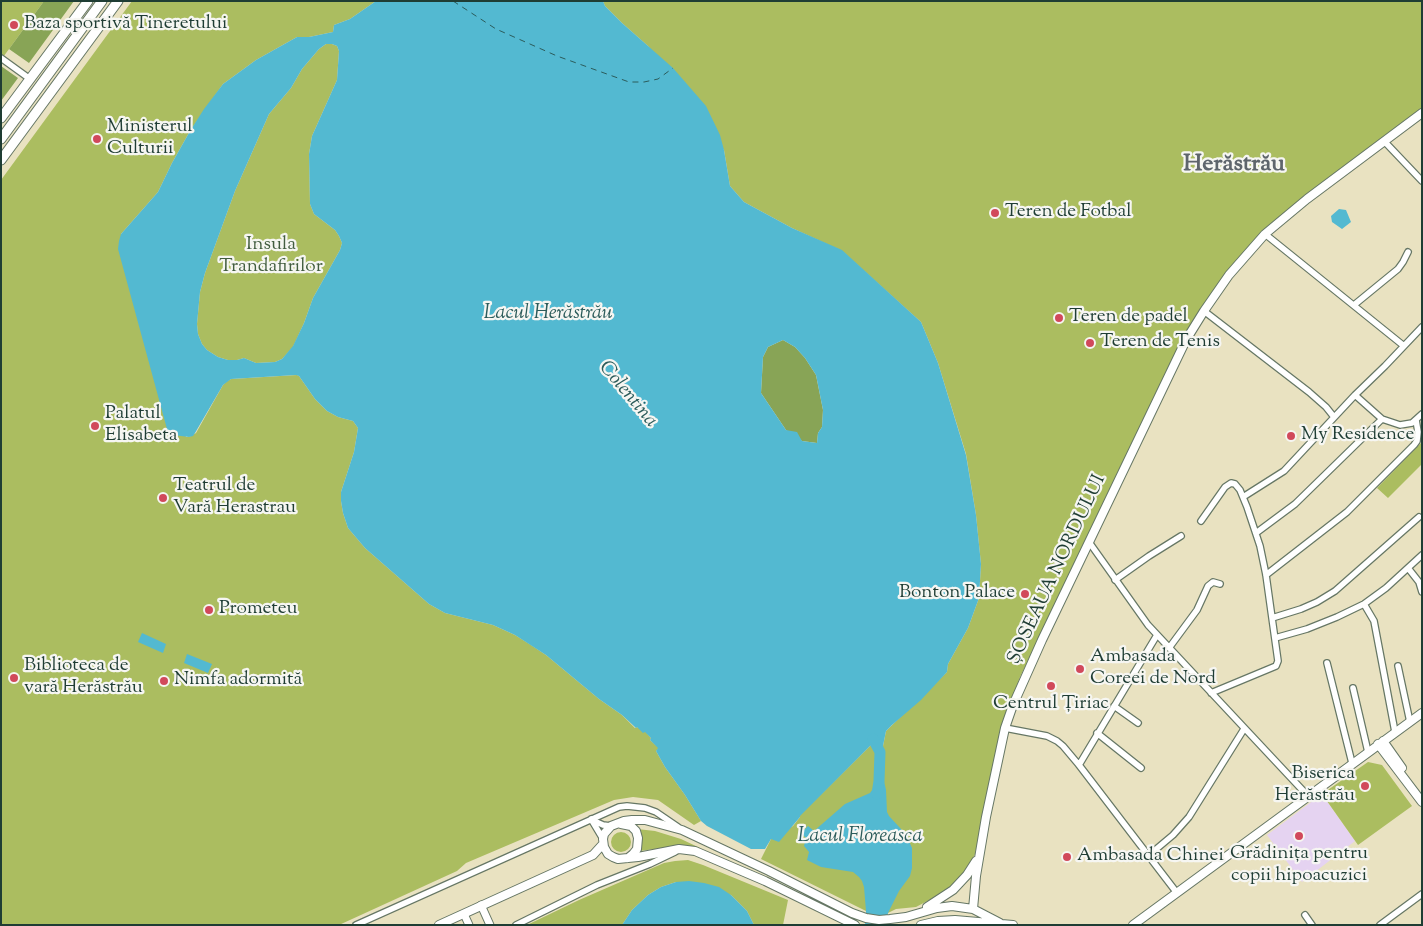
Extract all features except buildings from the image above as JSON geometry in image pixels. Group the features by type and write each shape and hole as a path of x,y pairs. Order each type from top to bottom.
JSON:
{"main road":[{"path":"1,118 88,1"},
{"path":"1,139 102,1"},
{"path":"1,160 118,1"},
{"name":"ȘOSEAUA NORDULUI","path":"973,909 979,857 1005,728 1023,682 1179,353 1204,311 1229,275 1265,234 1307,199 1422,113"},
{"path":"1133,925 1422,713"},
{"path":"1380,743 1422,794"},
{"path":"1380,743 1422,802"},
{"path":"592,855 603,841 606,831 614,825 624,821 639,820 682,830 751,862 852,913 872,919 890,919 946,906 958,906 973,909 1000,923 1012,925"},
{"path":"614,825 624,824 636,831 638,838 636,852 624,859"},
{"path":"603,841 608,854"},
{"path":"439,925 592,855 608,854 618,859 624,859 638,858 679,849 695,851 723,862 852,923"},
{"name":"ȘOSEAUA NORDULUI","path":"913,915 932,905 953,890 967,875 979,857"},
{"path":"921,925 968,920 994,924 1000,923"}],"street":[{"path":"1,58 30,79"},
{"path":"1384,141 1422,181"},
{"path":"1265,234 1404,346"},
{"path":"1354,305 1398,268 1408,252"},
{"path":"1204,311 1309,392 1334,417"},
{"path":"1243,497 1284,471 1422,327"},
{"path":"1355,395 1382,419 1400,425 1412,423 1422,414"},
{"path":"1256,533 1295,504 1382,419"},
{"path":"1266,575 1347,512 1417,442 1416,420"},
{"path":"1201,521 1228,485 1235,484 1243,497 1256,533 1266,575 1278,661 1276,666 1211,693"},
{"path":"1272,618 1301,609 1335,591 1420,517"},
{"path":"1115,580 1181,536"},
{"path":"1089,542 1157,635 1308,796"},
{"path":"1275,638 1322,623 1364,604 1386,588 1422,555"},
{"path":"1408,568 1419,582 1422,592"},
{"path":"1169,648 1197,610 1208,586 1213,582 1220,584"},
{"path":"1364,604 1374,621 1395,732"},
{"path":"1079,765 1157,635"},
{"path":"1327,663 1352,763"},
{"path":"1398,666 1410,722"},
{"path":"1353,688 1368,752"},
{"path":"1114,706 1138,723"},
{"path":"1005,728 1047,736 1063,746 1177,894"},
{"path":"1148,856 1173,835 1189,817 1244,729"},
{"path":"1097,734 1142,768"},
{"path":"356,925 619,807 636,806 656,812 682,830"},
{"path":"591,819 603,825 614,825"},
{"path":"591,819 603,841"},
{"path":"516,925 597,885 650,864 679,849"},
{"path":"1380,925 1422,894"},
{"path":"482,905 490,925"},
{"name":"ȘOSEAUA NORDULUI","path":"968,920 973,909"},
{"path":"468,912 469,925"},
{"path":"1305,915 1312,925"}],"shaded area":[{"path":"1322,794 1355,841 1302,882 1267,835"}],"green space":[{"name":"Baza sportivă Tineretului","path":"1,1 44,1 1,60"},
{"path":"44,1 74,1 29,63 9,49"},
{"path":"132,1 376,1 350,19 334,25 333,32 309,37 297,37 256,60 223,84 190,131 158,192 121,234 186,437 196,433 227,381 231,379 299,376 315,399 327,411 338,417 353,421 358,428 354,452 341,492 341,501 348,528 365,548 429,604 445,613 493,625 515,635 546,655 599,699 622,715 635,728 637,727 645,731 651,738 650,740 659,748 656,751 665,767 701,821 694,825 658,800 633,797 614,800 466,863 457,871 339,925 1,925 1,180"},
{"path":"603,1 1422,1 1422,110 1274,224 1185,336 1020,677 1000,731 975,854 964,875 948,890 916,907 896,909 888,913 866,911 761,859 771,839 793,826 799,816 871,745 882,751 886,731 947,672 948,664 968,628 979,598 981,564 976,515 966,454 938,363 921,322 842,251 792,228 744,202 730,186 724,150 648,46 605,6"},
{"name":"Insula Trandafirilor","path":"326,44 337,46 339,51 337,80 312,136 309,154 310,204 314,214 335,230 339,236 342,243 340,250 313,298 293,347 282,359 275,362 256,363 244,358 228,360 218,357 207,350 198,334 200,292 205,273 235,191 269,114 291,88 302,69 319,49"},
{"path":"1,66 18,78 1,101"},
{"path":"783,340 795,347 816,375 823,410 822,427 818,433 817,443 802,441 786,430 761,393 763,357 768,347"},
{"path":"1422,442 1422,464 1388,498 1377,488"},
{"path":"1368,762 1382,765 1412,806 1358,845 1322,794"},
{"path":"637,829 655,831 681,839 700,848 679,846 639,851 642,840"},
{"path":"621,832 628,835 631,842 628,849 621,852 614,849 611,842 614,835"},
{"path":"688,860 788,900 783,925 754,925 747,911 731,895 676,882 661,887 648,895 632,910 622,925 527,925 664,863"}],"water":[{"name":"Lacul Herăstrău","path":"376,1 603,1 605,6 622,23 673,68 706,106 720,135 730,186 744,202 792,228 842,250 921,322 938,363 966,455 976,515 981,564 979,598 968,628 948,664 947,672 921,700 886,731 882,751 877,752 875,746 871,745 800,816 779,842 771,839 765,849 751,849 707,826 701,821 665,767 656,751 658,748 645,732 643,733 636,728 546,655 515,635 493,625 445,613 429,604 365,548 348,528 341,501 341,492 354,452 358,428 353,421 338,417 327,411 315,399 299,376 231,379 223,385 193,436 169,433 118,249 121,234 158,192 190,131 223,84 256,60 297,37 309,37 333,32 334,25 350,19","holes":["326,44 337,46 339,51 337,80 312,136 309,154 310,204 314,214 335,230 339,236 342,243 340,250 313,298 293,346 282,359 275,362 256,363 244,358 228,360 218,357 207,350 198,334 200,292 205,273 235,191 269,114 291,88 302,69 319,49","783,340 795,347 816,375 823,410 822,427 818,433 817,443 802,441 797,432 786,430 761,393 763,357 768,347"]},
{"path":"1339,209 1346,210 1351,222 1342,229 1332,222 1331,216"},
{"path":"142,633 166,644 163,653 138,642"},
{"path":"187,654 212,664 208,673 184,663"},
{"name":"Lacul Floreasca","path":"877,781 884,781 887,812 908,839 912,848 912,868 910,876 899,891 888,913 886,925 865,925 866,911 862,881 853,872 821,867 807,860 809,852 804,846 806,838 801,833 808,826 814,831 845,804 870,793"},
{"path":"689,881 719,887 731,895 747,911 754,925 622,925 632,910 648,895 661,887 676,882"}],"waterway":[{"path":"873,739 880,752 877,794"}],"ferry route":[{"path":"453,1 496,29 557,56 629,82 644,82 658,79 673,68"}],"place":[{"name":"Baza sportivă Tineretului","path":"14,25"},
{"name":"Ministerul Culturii","path":"97,139"},
{"name":"Teren de Fotbal","path":"995,213"},
{"name":"Teren de padel","path":"1059,318"},
{"name":"Teren de Tenis","path":"1090,343"},
{"name":"Palatul Elisabeta","path":"95,426"},
{"name":"My Residence","path":"1291,436"},
{"name":"Teatrul de Vară Herastrau","path":"163,498"},
{"name":"Bonton Palace","path":"1025,594"},
{"name":"Prometeu","path":"209,610"},
{"name":"Ambasada Coreei de Nord","path":"1080,669"},
{"name":"Biblioteca de vară Herăstrău","path":"14,678"},
{"name":"Nimfa adormită","path":"164,681"},
{"name":"Centrul Țiriac","path":"1051,686"},
{"name":"Biserica Herăstrău","path":"1365,786"},
{"name":"Grădinița pentru copii hipoacuzici","path":"1299,836"},
{"name":"Ambasada Chinei","path":"1067,857"}],"district":[{"name":"Herăstrău","path":"1234,166"}],"water label":[{"name":"Colentina","path":"627,395"}]}
